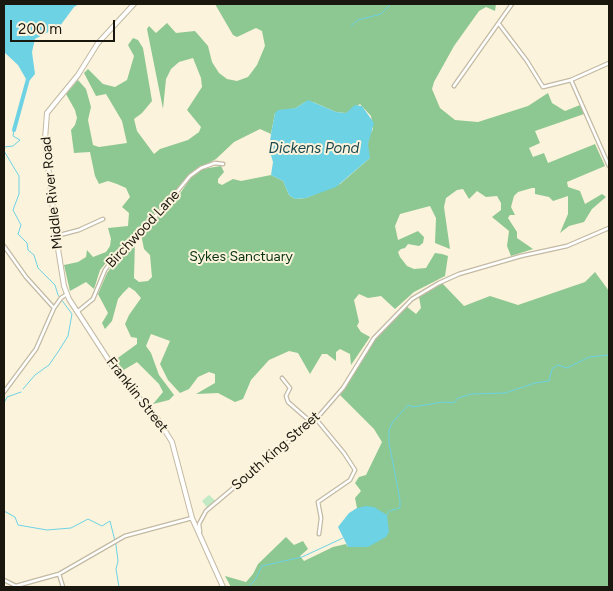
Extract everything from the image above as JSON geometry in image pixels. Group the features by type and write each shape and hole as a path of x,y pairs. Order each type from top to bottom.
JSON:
{"main road":[{"name":"Middle River Road","path":"65,295 45,139 47,113 78,75 95,48 134,4"},
{"name":"Franklin Street","path":"65,295 119,376 158,418 168,434 179,463 192,518 223,587"}],"street":[{"path":"454,86 512,4"},
{"path":"499,24 527,61 543,87 571,80 609,63"},
{"path":"571,80 609,166"},
{"name":"Birchwood Lane","path":"77,312 93,299 105,270 120,250 162,210 190,176 201,168 215,163 223,164"},
{"path":"56,236 79,230 103,219"},
{"name":"South King Street","path":"200,533 199,524 206,511 316,419 343,388 374,338 412,298 459,274 527,254 558,249 609,228"},
{"path":"4,246 22,271 54,308"},
{"path":"4,392 36,349 54,308 65,295"},
{"path":"282,378 290,388 286,396 288,402 312,423"},
{"path":"316,419 344,453 355,470 350,480 318,502 321,518 319,534"},
{"path":"4,580 16,586 59,574 116,541 141,531 192,518"},
{"path":"59,574 63,587"}],"green space":[{"name":"Sykes Sanctuary","path":"215,4 496,4 495,11 486,7 479,11 454,46 434,82 432,89 440,108 455,120 478,122 528,106 548,93 552,103 565,111 580,105 584,114 535,131 540,143 529,148 533,157 544,153 548,163 595,144 605,166 567,182 568,187 580,191 585,204 602,194 606,197 592,209 584,222 569,226 560,233 568,214 568,196 553,201 549,197 535,194 535,188 518,192 514,196 511,207 515,215 510,215 508,218 517,232 517,238 533,249 511,256 507,246 509,231 492,217 501,210 501,203 497,196 486,197 477,191 469,199 463,189 457,190 446,198 444,207 450,249 435,243 436,218 430,206 400,214 395,226 398,240 418,231 424,237 423,243 419,246 408,244 405,248 401,249 398,252 400,257 407,266 414,269 426,268 435,253 448,256 445,276 414,292 395,309 381,296 368,298 359,294 354,300 359,322 357,326 361,332 370,337 351,365 350,354 340,349 336,352 336,361 327,354 322,354 310,374 298,353 289,351 269,360 251,380 243,399 235,402 218,393 196,394 215,383 215,374 209,372 198,377 189,389 180,393 168,380 160,364 170,341 151,334 146,346 151,353 159,375 174,395 169,400 153,404 163,392 159,384 137,362 122,371 115,360 137,344 137,338 131,337 125,324 141,298 129,287 118,299 112,321 105,329 102,323 108,313 98,294 107,273 125,249 135,240 134,278 139,282 148,281 152,277 150,255 144,249 141,234 177,198 192,176 202,169 221,166 224,172 218,179 218,183 222,185 233,179 241,181 271,175 283,181 289,195 295,199 306,198 340,184 370,158 367,151 369,136 373,129 371,116 360,104 346,113 336,112 313,102 305,102 296,108 275,113 271,134 260,129 234,142 216,159 189,174 174,194 114,253 100,270 94,289 86,282 70,291 64,265 78,262 86,257 87,250 93,257 106,252 110,246 111,239 108,228 128,226 129,213 122,207 130,197 126,188 117,184 108,181 99,184 95,176 90,152 74,153 71,130 77,118 75,110 66,94 78,80 86,89 91,107 88,120 93,145 99,147 127,143 122,121 106,94 96,96 84,73 88,69 103,84 115,87 127,80 134,56 128,45 133,38 138,40 143,48 152,101 134,119 137,131 154,154 160,149 188,140 199,132 201,127 187,110 202,87 201,78 193,58 179,62 171,69 166,79 163,109 147,29 149,26 156,33 167,23 176,33 195,31 208,46 212,62 219,73 227,79 237,81 248,77 257,65 265,46 262,31 256,28 237,37 233,35"},
{"path":"595,272 609,291 609,587 231,587 225,576 246,582 258,564 286,537 294,545 303,541 308,549 300,556 304,561 333,547 346,544 348,547 368,547 362,509 357,508 355,498 361,491 355,483 359,477 366,475 382,442 374,429 340,395 370,345 406,306 416,314 421,308 419,297 442,283 464,306 490,296 518,305 585,282"},
{"path":"209,495 218,503 209,510 202,501"}],"water":[{"path":"4,4 79,4 74,7 60,26 35,39 32,52 35,74 30,80 26,79 18,65 4,52"},
{"name":"Dickens Pond","path":"308,100 336,112 346,113 355,105 362,106 374,123 368,144 370,158 336,187 306,198 295,199 289,195 283,181 271,175 273,162 269,148 275,113 278,110 296,108"},
{"path":"374,507 387,515 389,532 386,537 368,547 348,547 338,527 349,513 357,508"}],"waterway":[{"path":"351,26 358,20 381,14 391,4"},
{"path":"14,130 28,79"},
{"path":"4,147 13,146 20,140 13,136 14,130"},
{"path":"4,151 19,176 19,194 13,210 21,225 18,234 27,243 28,250 34,255 38,268 55,285 58,295 72,314 68,336 58,352 49,365 35,375 23,389"},
{"path":"386,516 389,511 400,508 389,443 389,430 392,423 408,405 413,407 443,402 454,403 458,398 471,394 505,393 535,383 549,381 552,369 558,365 567,368 589,357 609,355"},
{"path":"4,403 7,397 21,392"},
{"path":"4,511 15,517 18,525 47,530 71,528 88,519 102,526 110,521 116,545 118,561 116,569 119,587"},
{"path":"248,587 255,580 262,566 302,557 343,538"}]}
